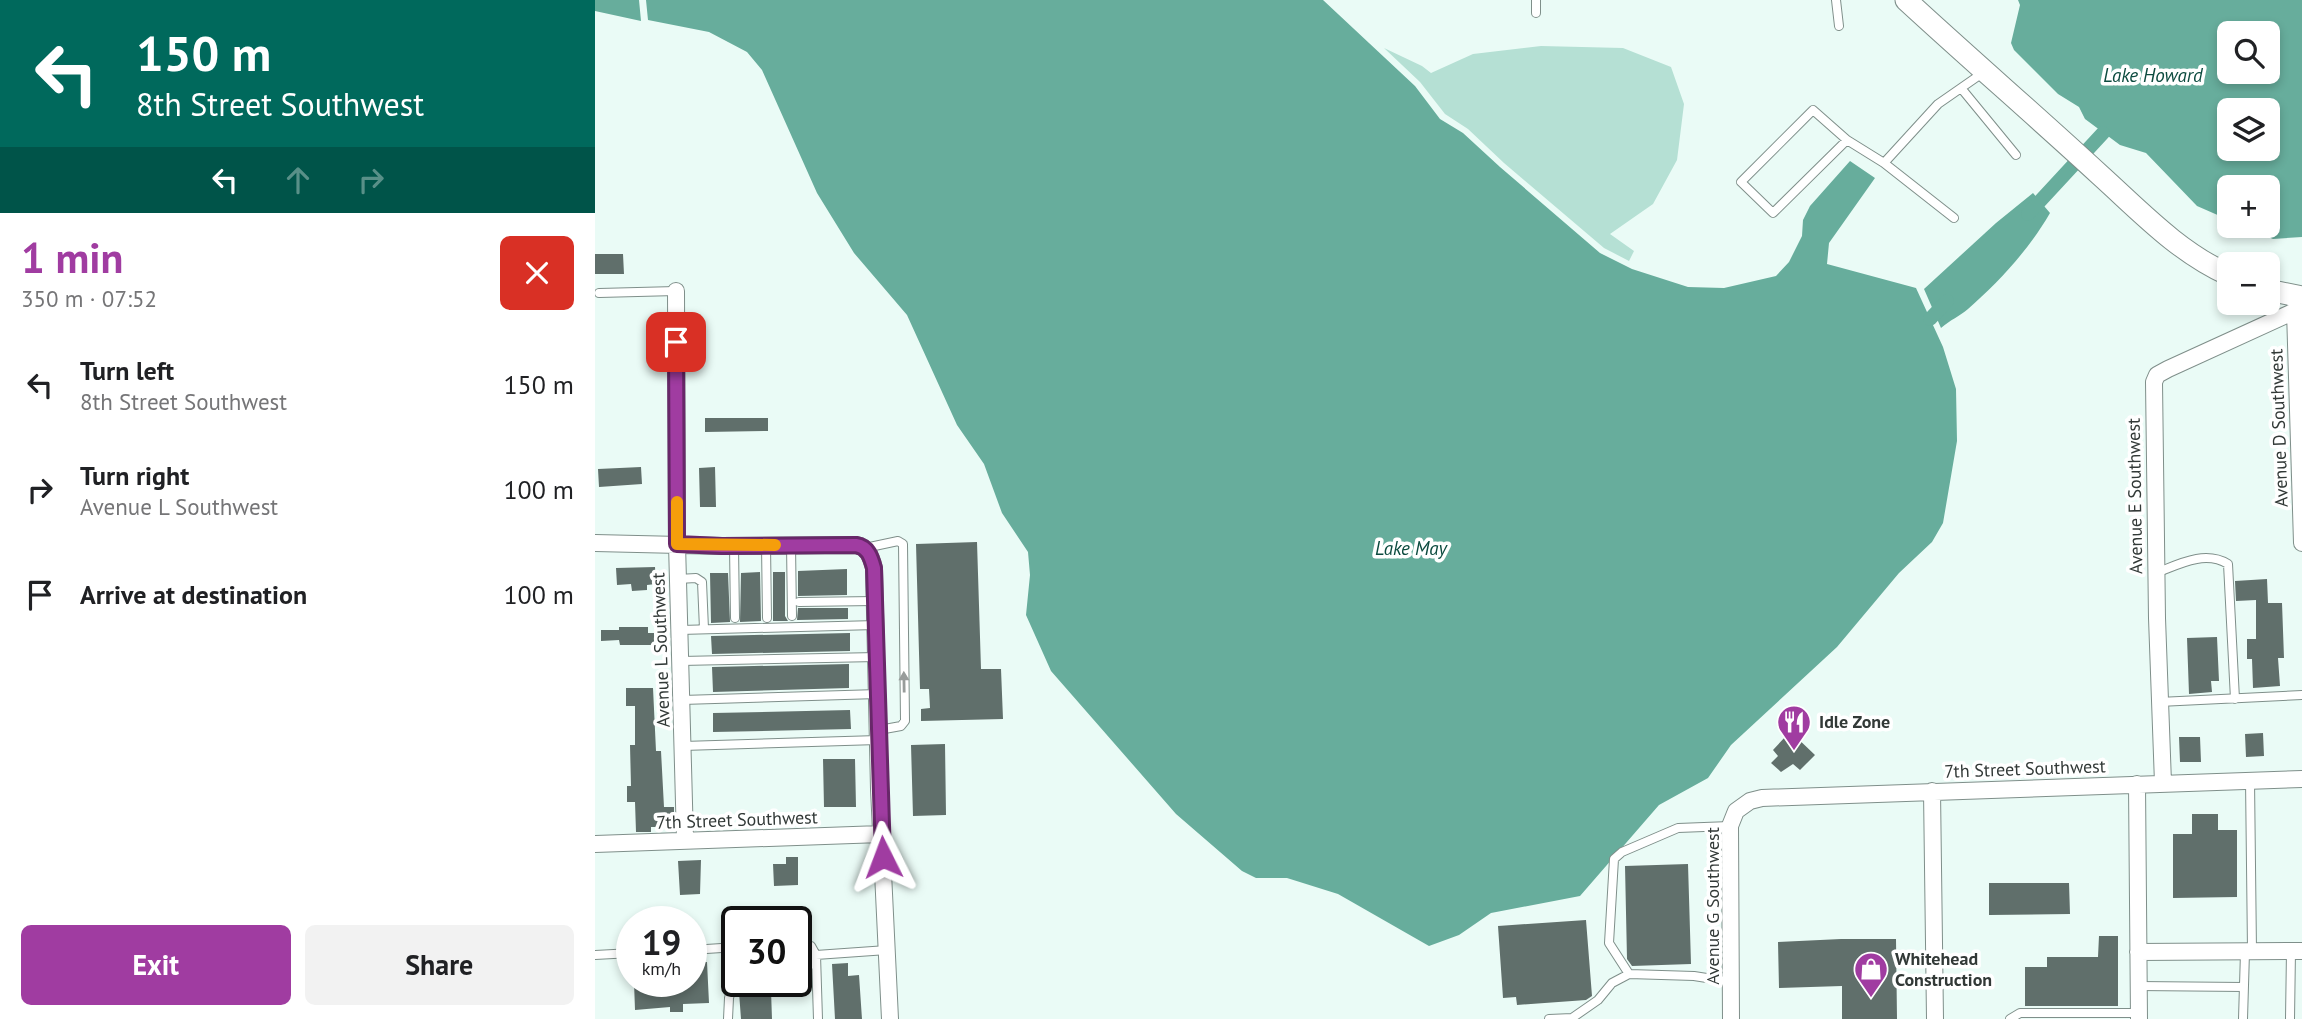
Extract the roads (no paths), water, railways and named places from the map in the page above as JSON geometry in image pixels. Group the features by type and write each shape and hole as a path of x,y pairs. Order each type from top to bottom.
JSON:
{"street":[{"path":"1906,0 2153,225 2185,250 2217,268"},
{"name":"Avenue L Southwest","path":"676,291 677,544 685,841"},
{"path":"2280,295 2300,303"},
{"name":"Avenue D Southwest","path":"2300,303 2302,543"},
{"name":"Avenue E Southwest","path":"2163,783 2156,573 2154,382 2157,375 2168,369 2300,303"},
{"path":"595,543 856,545 865,548 872,558 890,1019"},
{"name":"7th Street Southwest","path":"1750,801 1772,797 2302,779"},
{"path":"2137,784 2139,1016"},
{"path":"1932,791 1935,1019"},
{"name":"Avenue G Southwest","path":"1731,1019 1730,826 1736,811 1750,801"},
{"name":"7th Street Southwest","path":"595,844 881,834"},
{"path":"2138,952 2296,951"}],"lane":[{"path":"1536,0 1536,13"},
{"path":"1836,0 1839,26"},
{"path":"1884,163 1938,104 1984,72"},
{"path":"1961,88 2017,155"},
{"path":"1847,140 1773,213 1741,182 1813,110 1847,140 1884,163 1954,218"},
{"path":"599,293 676,291"},
{"path":"683,746 878,735 901,726 905,721 903,546 898,541 878,543 865,548"},
{"path":"766,545 767,618"},
{"path":"791,545 792,616"},
{"path":"734,546 735,618"},
{"path":"2156,573 2193,559 2216,557 2228,564 2235,699"},
{"path":"678,579 696,578 702,582 704,629"},
{"path":"799,602 875,601"},
{"path":"680,630 876,625"},
{"path":"681,661 877,657"},
{"path":"682,700 878,694"},
{"path":"2159,702 2302,695"},
{"path":"2243,1019 2248,951 2250,780"},
{"path":"1629,974 1609,943 1614,859 1622,852 1678,828 1730,826"},
{"path":"812,948 816,955 818,1019"},
{"path":"816,955 887,950"},
{"path":"2290,1019 2296,951"},
{"path":"595,955 616,954"},
{"path":"812,962 816,955"},
{"path":"1549,1019 1572,1018 1598,1000 1612,983 1629,974 1694,976 1732,982"},
{"path":"2139,986 2244,987"},
{"path":"728,1019 729,997"},
{"path":"2010,1019 2020,1013 2034,1016 2139,1016"}],"water":[{"path":"595,0 639,0 641,21 595,11"},
{"name":"Lake May","path":"646,0 1323,0 1415,86 1440,119 1463,133 1600,253 1632,269 1688,287 1724,288 1776,276 1789,262 1802,236 1803,220 1810,206 1850,161 1875,178 1829,243 1827,264 1916,288 1943,347 1956,389 1957,441 1943,523 1932,542 1899,573 1837,647 1731,745 1708,778 1659,805 1580,896 1491,913 1459,935 1429,946 1338,894 1287,878 1256,878 1242,871 1176,814 1051,671 1026,615 1030,575 1028,552 1002,513 984,464 957,425 907,315 854,253 817,193 762,70 747,52 709,32 648,20"},
{"name":"Lake Howard","path":"2018,0 2302,0 2302,237 2273,239 2271,238 2280,238 2280,175 2217,175 2217,215 2197,206 2146,153 2120,145 2085,119 2079,107 2058,94 2014,50 2011,43 2020,5"},
{"path":"2033,193 2050,213 2042,226 1991,288 1941,328 1924,289"}],"waterway":[{"path":"2028,214 2103,133"},
{"path":"1930,319 1947,301"}],"place":[{"name":"Idle Zone","path":"1794,752"},
{"name":"Whitehead Construction","path":"1871,999"}]}
